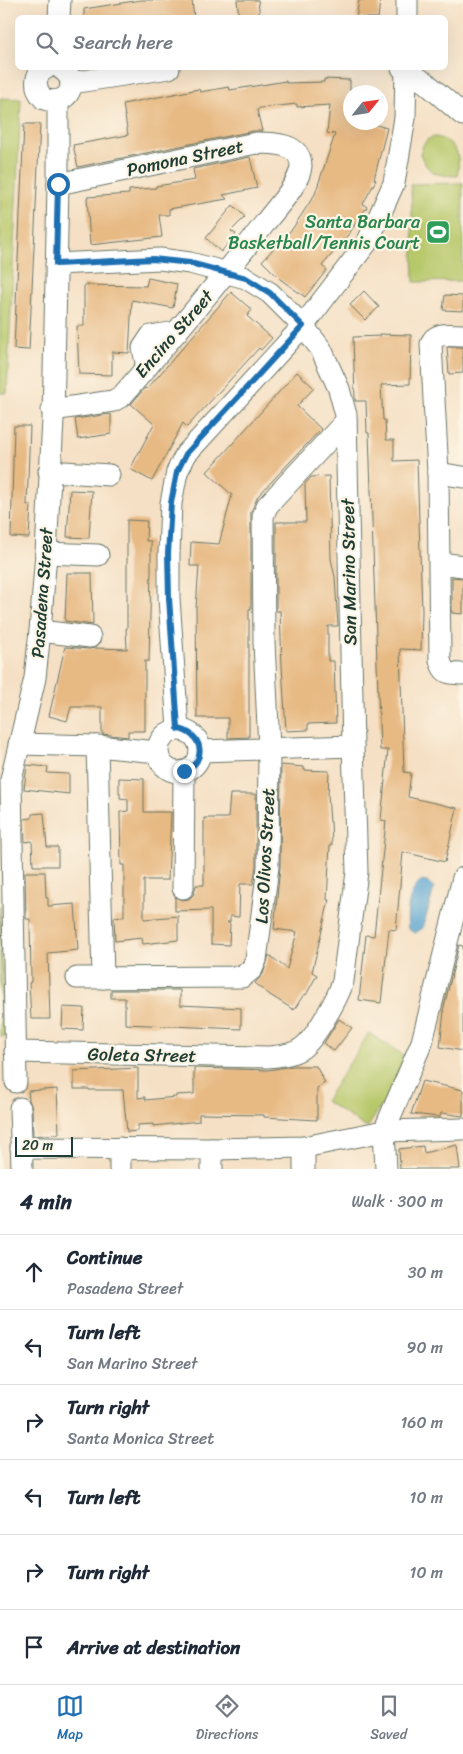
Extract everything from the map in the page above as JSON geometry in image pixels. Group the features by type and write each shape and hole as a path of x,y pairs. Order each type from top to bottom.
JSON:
{"street":[{"path":"60,0 60,15"},
{"path":"407,0 407,15"},
{"path":"44,70 37,77 37,89 44,99 50,101 58,101 70,92 63,71 98,70"},
{"path":"178,729 169,598 168,554 171,503 177,472 186,454 303,326 368,241 394,183 405,118 405,70"},
{"path":"408,70 460,106"},
{"name":"Pasadena Street","path":"16,1082 11,780 35,678 46,554 56,264 58,101"},
{"name":"Pomona Street","path":"58,184 256,143 278,144 293,150 298,154 301,165"},
{"name":"Encino Street","path":"52,410 113,401 122,396 227,273 295,183 301,165"},
{"name":"San Marino Street","path":"56,264 160,259 176,260 246,278 270,293 303,326 321,349 344,406 346,421 357,880 339,994 309,1042 303,1048 282,1056 268,1058"},
{"path":"463,334 438,336 432,340 431,344 438,473 440,660 442,668 448,673 463,674"},
{"name":"Los Olivos Street","path":"77,978 242,976 252,969 256,960 268,866 269,748 264,642 263,514 267,506 346,421"},
{"path":"49,471 109,475"},
{"path":"438,473 463,477"},
{"path":"46,554 98,555"},
{"path":"440,563 463,566"},
{"path":"40,631 90,637"},
{"path":"178,729 185,730 196,738 200,751 199,758 195,764 184,771 175,772 162,764 157,752 161,738 166,733 178,729"},
{"path":"19,744 97,746 157,752"},
{"path":"97,746 104,978"},
{"path":"200,751 353,746"},
{"path":"183,888 184,771"},
{"path":"386,1169 384,1131 422,1042 463,878"},
{"name":"Goleta Street","path":"16,1052 268,1058"},
{"path":"20,1108 22,1159 120,1148 212,1159 304,1147 384,1131 463,1130"},
{"path":"304,1147 304,1169"},
{"path":"120,1148 120,1169"}],"green space":[{"path":"0,98 21,99 7,393 0,393"},
{"path":"436,137 449,142 456,151 458,156 457,176 438,174 430,170 423,161 420,154 423,144 427,140"},
{"name":"Santa Barbara Basketball/Tennis Court","path":"463,183 463,281 414,282 411,184"},
{"path":"0,905 5,1036 0,1036"},
{"path":"369,1033 411,1060 367,1128 325,1101"}],"water":[{"path":"422,881 429,883 434,888 423,928 415,933 408,929 407,916 411,896 417,885"}],"building":[{"path":"141,0 192,0 194,15 84,15 84,9"},
{"path":"237,0 258,0 260,15 239,15"},
{"path":"359,0 380,0 378,15 356,15"},
{"path":"324,79 350,80 350,85 343,85 343,130 386,130 374,179 376,180 363,204 367,207 348,235 322,266 327,270 305,297 280,279 262,261 293,228 315,194 335,134 327,133 330,105 297,107 297,104 260,108 257,110 262,131 253,131 78,167 73,145 128,135 123,104 199,89 200,92 229,87 230,90 286,81 286,83 324,82"},
{"path":"24,124 40,124 29,350 14,349"},
{"path":"250,157 257,188 223,195 227,199 169,209 169,215 159,215 162,237 90,245 87,197 129,194 129,190 156,188 156,186 195,180 193,169"},
{"path":"233,205 245,217 231,231 236,234 221,252 206,238"},
{"path":"148,278 177,284 173,308 132,300 129,353 112,352 112,375 79,374 77,326 84,326 84,285 146,286"},
{"path":"364,291 379,307 365,320 350,305"},
{"path":"231,292 252,310 247,316 272,338 261,350 259,348 187,427 183,423 152,481 130,469 154,424 131,404 145,388 147,389"},
{"path":"445,295 463,296 463,311 443,310"},
{"path":"379,334 411,335 410,384 381,385 386,440 394,440 394,461 417,460 422,611 421,650 400,649 404,772 411,773 408,797 457,808 445,862 403,852 396,930 389,929 381,1003 359,1000 366,935 374,936 386,821 381,820 388,750 380,750 369,433 367,433 366,401 355,401 353,337 381,336"},
{"path":"447,347 463,347 463,373 449,374"},
{"path":"297,372 314,388 297,406 321,429 258,496 251,512 249,737 228,738 228,718 197,718 196,608 199,566 190,566 191,542 219,544 232,495 207,472"},
{"path":"111,414 111,434 78,439 75,419"},
{"path":"14,426 30,426 27,505 31,505 29,538 11,537"},
{"path":"329,476 331,559 335,577 338,626 328,626 328,661 334,661 336,723 308,724 308,730 286,731 280,611 276,611 276,522 306,522 305,484 311,477"},
{"path":"70,490 92,491 89,538 67,537"},
{"path":"127,520 147,521 146,541 151,541 149,661 145,661 145,731 128,731 128,737 102,734 102,707 71,707 67,721 49,716 65,647 127,649"},
{"path":"67,573 92,573 93,625 65,621"},
{"path":"452,577 463,578 463,614 452,613"},
{"path":"27,765 48,767 47,773 69,774 69,794 24,789"},
{"path":"281,765 304,767 304,770 329,771 328,795 332,845 330,845 327,900 329,900 312,972 317,975 306,995 304,994 294,1010 255,983 263,974 269,955 287,969 297,932 274,929 280,867"},
{"path":"119,778 144,779 144,812 171,812 168,880 144,880 144,919 178,916 178,940 143,944 142,938 115,941 114,917 124,916 124,865 121,865 120,812 128,811 128,799 120,798"},
{"path":"230,794 256,794 256,866 253,884 240,884 239,917 230,916 230,922 227,922 230,924 229,945 211,944 211,910 175,911 175,897 182,900 189,899 194,894 196,885 204,885 204,818 228,818"},
{"path":"44,813 47,847 58,847 58,866 33,866 32,841 25,842 24,819 32,818 32,814"},
{"path":"25,872 45,872 48,906 75,904 78,950 48,953 50,1019 31,1019 29,983 31,982 30,919 26,919"},
{"path":"459,945 463,946 463,1051 440,1047 443,1011"},
{"path":"111,990 180,990 180,1005 241,1008 241,1029 125,1024 125,998 111,998"},
{"path":"63,1007 84,1008 83,1030 62,1029"},
{"path":"339,1019 352,1028 334,1051 324,1043"},
{"path":"293,1066 316,1066 325,1083 317,1088 317,1120 264,1117 264,1115 199,1114 199,1121 153,1126 153,1124 138,1125 138,1131 127,1132 123,1090 74,1089 74,1071 138,1068 138,1098 145,1097 145,1100 176,1097 176,1095 194,1094 194,1068 268,1070"},
{"path":"422,1081 463,1090 463,1116 441,1113 440,1117 411,1114"},
{"path":"57,1089 59,1134 33,1136 32,1108 28,1091"},
{"path":"457,1145 460,1169 400,1169 399,1149 423,1146 424,1153"}],"place":[{"name":"Santa Barbara Basketball/Tennis Court","path":"438,232"}],"route":[{"path":"58,184 56,264 153,259 190,263 246,278 270,293 303,326 186,454 177,472 171,503 168,554 169,598 178,729 191,733 196,738 200,751 199,758 195,764 184,771"}]}
